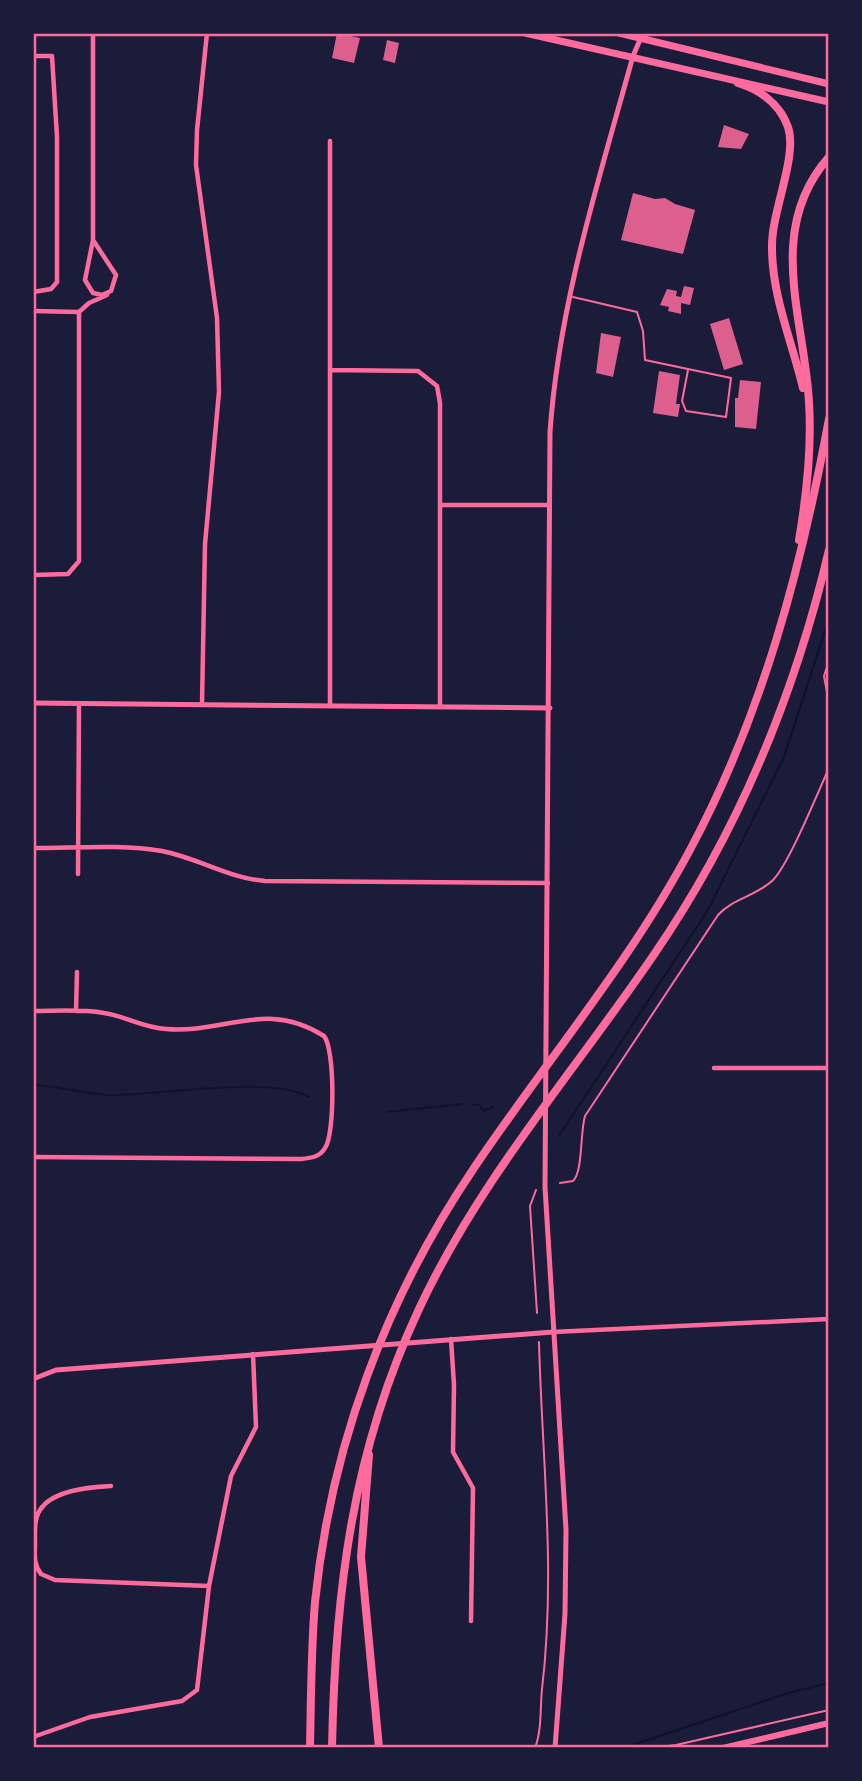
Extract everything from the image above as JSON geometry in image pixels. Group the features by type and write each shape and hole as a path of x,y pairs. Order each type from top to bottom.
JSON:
{"highway":[{"path":"738,83 774,104 790,133 788,159 772,226 772,267 810,428"},
{"path":"788,605 809,478 810,428 791,245 802,198 829,157"},
{"path":"310,1748 313,1626 323,1538 345,1441 369,1368 387,1323 445,1212 646,926 702,827 748,725 788,605 829,419"},
{"path":"332,1748 335,1637 341,1575 356,1489 394,1365 413,1321 465,1223 668,933 736,812 794,674 829,550"},
{"path":"373,1428 361,1551 379,1748"}],"main road":[{"path":"525,33 829,102"},
{"path":"619,33 641,36 829,84"},
{"path":"723,1748 829,1723"}],"street":[{"path":"93,33 93,240 85,280 87,286 97,295 111,291"},
{"path":"202,704 205,553 219,379 217,318 196,165 207,33"},
{"path":"555,1748 565,1614 566,1530 545,1193 549,883 549,505 553,395 569,296 633,56 641,36"},
{"path":"33,56 52,56 57,137 57,282 51,289 33,292"},
{"path":"330,141 330,705"},
{"path":"33,312 79,312 111,291 116,275 93,240"},
{"path":"33,575 68,574 79,561 79,312"},
{"path":"330,370 418,371 432,380 440,403 440,706"},
{"path":"440,505 549,505"},
{"path":"33,703 550,708"},
{"path":"78,874 79,704"},
{"path":"33,848 161,851 197,861 232,876 265,881 549,883"},
{"path":"76,1011 77,972"},
{"path":"33,1011 76,1011 113,1015 169,1030 257,1017 283,1019 317,1032 328,1041 331,1053 329,1139 321,1153 301,1159 33,1157"},
{"path":"714,1068 829,1068"},
{"path":"33,1379 56,1370 451,1339 829,1319"},
{"path":"451,1339 454,1385 453,1452 473,1488 471,1621"},
{"path":"33,1737 77,1720 188,1699 199,1684 200,1645 209,1586 231,1476 256,1427 253,1354"},
{"path":"111,1486 87,1487 54,1499 42,1507 36,1518 34,1561 41,1574 55,1580 209,1586"}],"lane":[{"path":"569,296 637,312 643,331 645,360 731,378 726,417 686,411 682,401 688,370"}],"path":[{"path":"829,661 824,676 829,703"},
{"path":"560,1183 577,1178 585,1116 679,978 692,951 723,909 764,887 778,874 829,768"},
{"path":"536,1190 530,1206 537,1313"},
{"path":"535,1748 545,1670 549,1592 547,1461 539,1342"},
{"path":"651,1748 676,1745 829,1710"}],"building":[{"path":"337,33 360,38 354,63 332,58"},
{"path":"387,40 399,43 395,63 383,60"},
{"path":"724,125 749,134 741,149 718,147"},
{"path":"633,193 655,199 665,198 695,210 683,254 621,240"},
{"path":"684,286 694,288 690,305 681,303 681,314 668,311 669,307 660,305 667,289 677,291 676,296 681,297"},
{"path":"729,318 743,364 724,370 710,324"},
{"path":"601,333 621,337 613,377 596,373"},
{"path":"659,371 680,375 676,404 680,404 678,417 653,413"},
{"path":"740,380 761,382 756,429 735,427 735,398 738,398"}],"waterway":[{"path":"559,1136 708,910 784,757 829,618"},
{"path":"33,1085 113,1095 269,1087 309,1097"},
{"path":"387,1112 462,1104"},
{"path":"472,1105 479,1105 484,1111 493,1107"},
{"path":"623,1748 788,1693 829,1683"}]}
